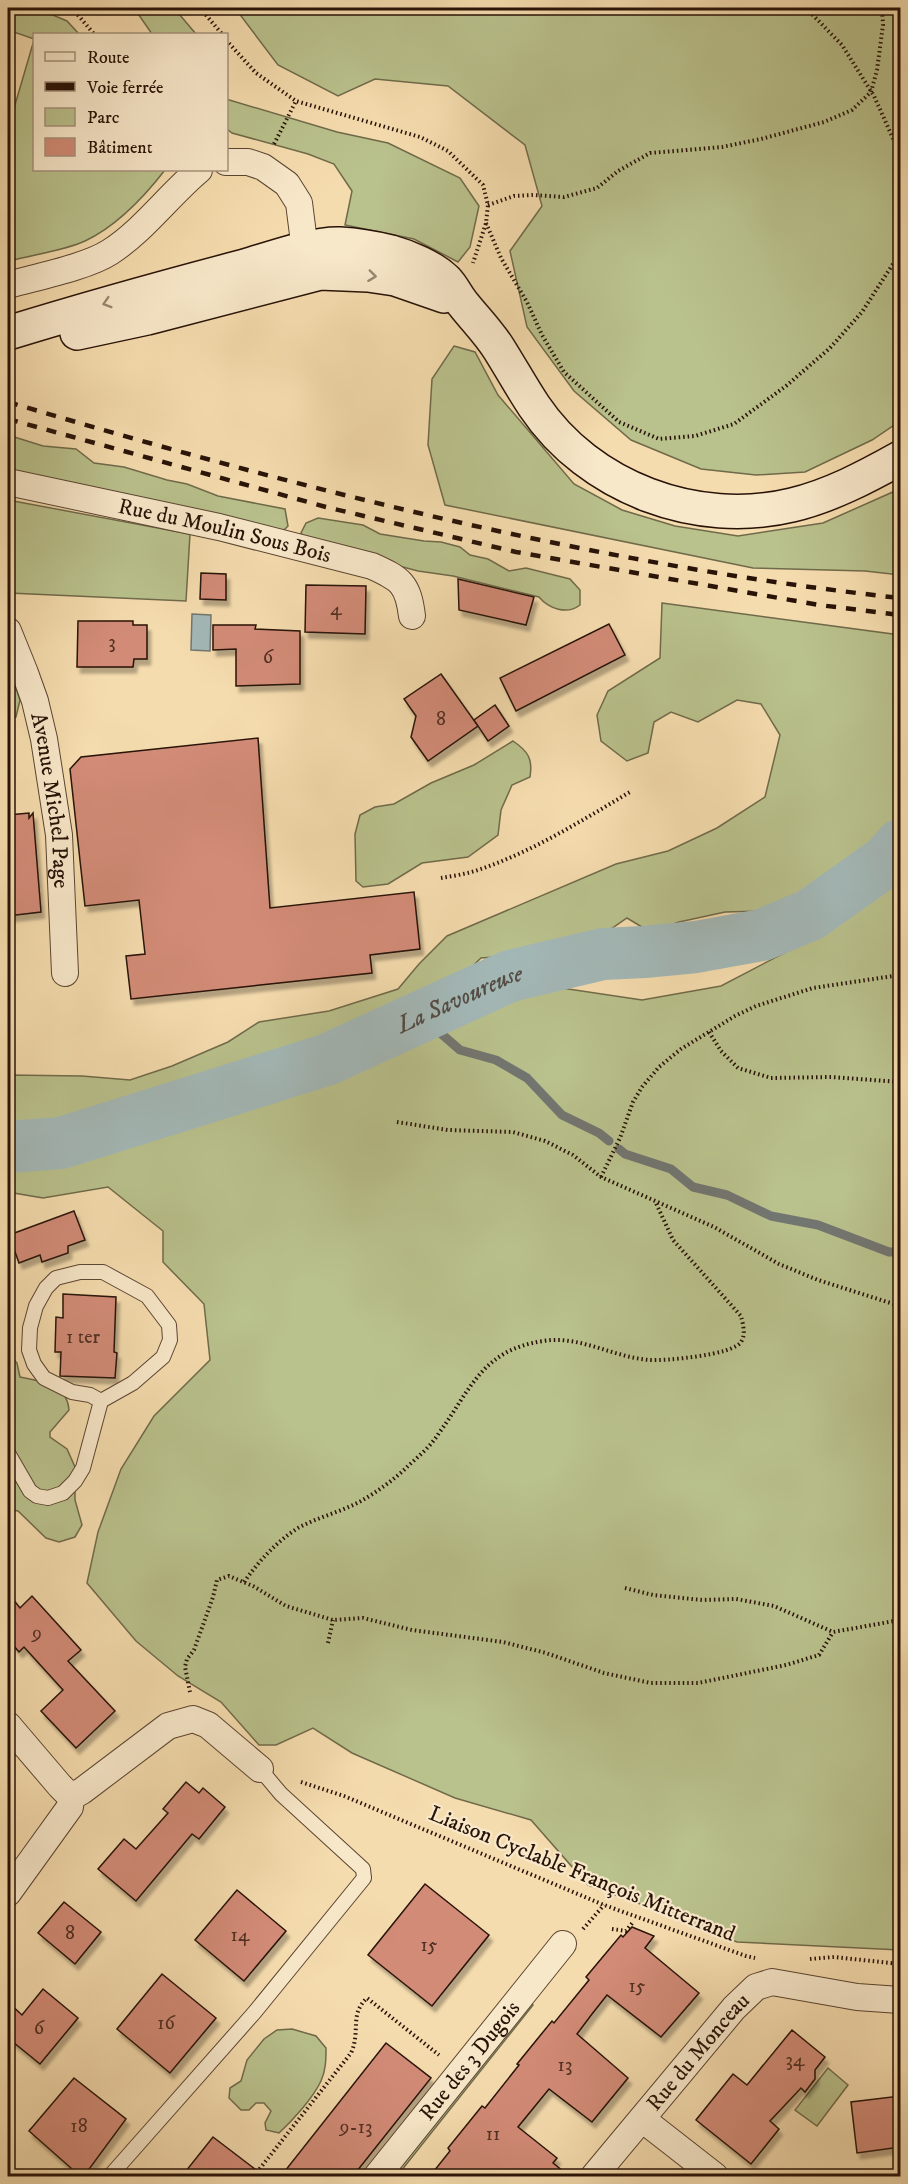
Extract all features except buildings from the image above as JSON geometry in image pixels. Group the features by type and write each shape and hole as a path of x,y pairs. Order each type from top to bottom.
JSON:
{"street":[{"path":"228,162 248,162 263,167 287,184 299,202 313,262"},
{"path":"8,285 93,261 110,253 157,212 198,171"},
{"path":"8,333 137,294 313,262"},
{"path":"8,348 132,321 154,303 297,263 313,262 395,279 462,303 498,348 552,430 597,470 624,485 669,502 750,512 792,505 825,495 900,458"},
{"name":"Rue du Moulin Sous Bois","path":"8,482 219,527 372,566 393,576 409,594 412,616"},
{"name":"Avenue Michel Page","path":"8,631 25,673 44,739 59,835 65,974"},
{"path":"71,1797 168,1726 193,1719 207,1725 260,1769"},
{"path":"8,1725 71,1797 70,1807 8,1893"},
{"name":"Rue des 3 Dugois","path":"377,2176 563,1944"},
{"name":"Rue du Monceau","path":"594,2176 734,2008 756,1987 772,1982 857,1997 900,2000"},
{"path":"642,2119 715,2176"}],"lane":[{"path":"8,1453 30,1491 37,1496 48,1498 63,1493 75,1481 83,1468 101,1401 133,1383 163,1357 170,1341 169,1325 147,1296 103,1272 80,1272 56,1278 46,1288 36,1306 30,1328 29,1350 34,1364 44,1378 72,1392 90,1395 101,1401"},
{"path":"110,2176 254,2013 364,1878 363,1869 281,1794 260,1769"}],"path":[{"path":"72,8 93,33"},
{"path":"200,8 221,33"},
{"path":"806,8 842,45 872,92 900,153"},
{"path":"488,205 514,196 564,197 597,188 618,171 650,153 722,147 761,139 824,122 852,110 872,92 883,25 882,8"},
{"path":"228,42 256,73 296,101 420,137 448,151 483,185 488,205 486,223 471,268"},
{"path":"272,147 296,101"},
{"path":"486,223 501,258 564,372 619,422 659,439 695,436 734,424 786,386 830,348 862,312 900,253"},
{"path":"441,878 476,871 516,855 569,828 630,792"},
{"path":"602,1177 633,1102 658,1067 681,1049 756,1006 813,988 900,975"},
{"path":"709,1032 721,1051 738,1068 771,1078 831,1077 900,1082"},
{"path":"397,1122 448,1130 513,1132 545,1142 573,1155 602,1177 714,1227 778,1264 818,1280 900,1306"},
{"path":"243,1582 271,1549 298,1528 360,1502 402,1472 438,1435 490,1362 506,1351 545,1340 564,1340 650,1360 722,1352 737,1347 742,1341 744,1328 741,1316 673,1240 655,1201"},
{"path":"190,1695 185,1667 187,1659 194,1650 213,1597 216,1580 229,1576 286,1606 333,1620 363,1618 412,1630 503,1642 604,1672 651,1683 698,1683 786,1665 819,1655 833,1632"},
{"path":"626,1587 653,1595 702,1600 736,1599 774,1606 833,1632 900,1620"},
{"path":"328,1642 333,1620"},
{"name":"Liaison Cyclable François Mitterrand","path":"260,1769 344,1796 604,1905 746,1956 764,1959"},
{"path":"612,1929 626,1931 633,1922"},
{"path":"807,1959 834,1957 900,1964"},
{"path":"254,2176 351,2053 357,2031 356,2014 360,2004 367,1998 440,2056"}],"green space":[{"path":"8,8 48,8 48,13 67,21 78,33 33,33 33,39 8,30"},
{"path":"134,8 174,8 195,33 151,33"},
{"path":"235,8 900,8 900,421 872,440 805,472 756,475 701,469 631,440 574,391 527,327 510,251 542,206 525,145 448,86 375,79 338,96 278,65"},
{"path":"33,43 33,171 164,171 129,210 97,235 68,247 8,261 8,122 10,122"},
{"path":"228,100 337,132 388,143 460,178 479,206 470,247 458,262 414,239 345,225 352,191 334,164 308,154 232,133 228,130"},
{"path":"454,346 475,352 498,395 574,484 622,510 675,526 738,536 823,523 895,491 900,486 900,575 865,571 753,568 445,505 428,445 432,379"},
{"path":"8,435 43,446 76,449 94,463 124,467 187,484 218,496 285,509 288,526 279,535 8,474"},
{"path":"8,500 190,534 186,601 9,593"},
{"path":"318,518 363,525 380,534 441,542 460,547 470,555 488,559 509,571 526,568 570,579 580,590 580,605 570,610 558,609 548,605 539,597 453,576 418,571 308,542 301,533 306,523"},
{"path":"662,603 900,635 900,823 893,829 880,851 810,893 766,911 725,912 679,922 650,932 627,918 595,940 509,956 481,958 450,988 418,1007 396,1010 334,1038 271,1060 184,1084 138,1103 58,1125 8,1127 8,1075 82,1076 130,1080 172,1066 228,1042 259,1022 329,1011 398,989 447,936 616,864 668,851 717,828 765,797 780,735 761,704 737,700 698,722 671,712 654,722 648,753 627,761 601,741 597,715 608,691 660,658"},
{"path":"8,680 14,682 20,700 16,717 8,720"},
{"path":"513,741 522,748 530,760 530,777 512,785 501,810 498,835 468,857 422,863 388,884 363,887 356,881 355,834 360,815 375,807 394,804 431,783 474,765"},
{"path":"900,861 900,1950 737,1942 588,1885 531,1820 455,1798 352,1753 313,1728 276,1745 259,1745 221,1702 178,1676 136,1641 87,1583 98,1532 121,1469 154,1416 210,1360 204,1304 163,1262 163,1231 108,1187 43,1198 8,1192 8,1164 89,1148 326,1074 499,1001 555,987 642,1000 721,986 805,942"},
{"path":"8,1353 17,1363 20,1377 52,1385 64,1394 67,1401 69,1410 50,1432 50,1437 67,1449 75,1467 75,1500 82,1525 75,1537 59,1542 46,1538 18,1511 8,1509"},
{"path":"531,2003 533,2005 397,2176 393,2176"},
{"path":"292,2029 316,2036 326,2048 324,2073 313,2094 279,2133 266,2130 265,2123 271,2111 264,2103 256,2103 249,2110 241,2110 229,2098 230,2088 241,2081 247,2060 264,2039 277,2030"},
{"path":"828,2068 848,2085 817,2126 795,2110"}],"shaded area":[{"path":"192,614 211,615 210,651 191,650"}],"waterway":[{"name":"La Savoureuse","path":"8,1147 61,1143 326,1060 510,976 603,954 696,947 762,935 810,915 886,861 900,845"},
{"path":"422,1017 460,1050 496,1060 527,1078 562,1115 599,1133 609,1141"},
{"path":"619,1149 625,1154 671,1169 693,1187 727,1195 771,1216 818,1225 889,1252 900,1252"}],"railway":[{"path":"8,402 228,465 450,520 674,566 787,584 900,598"},
{"path":"8,419 326,507 516,552 819,605 900,615"}]}
